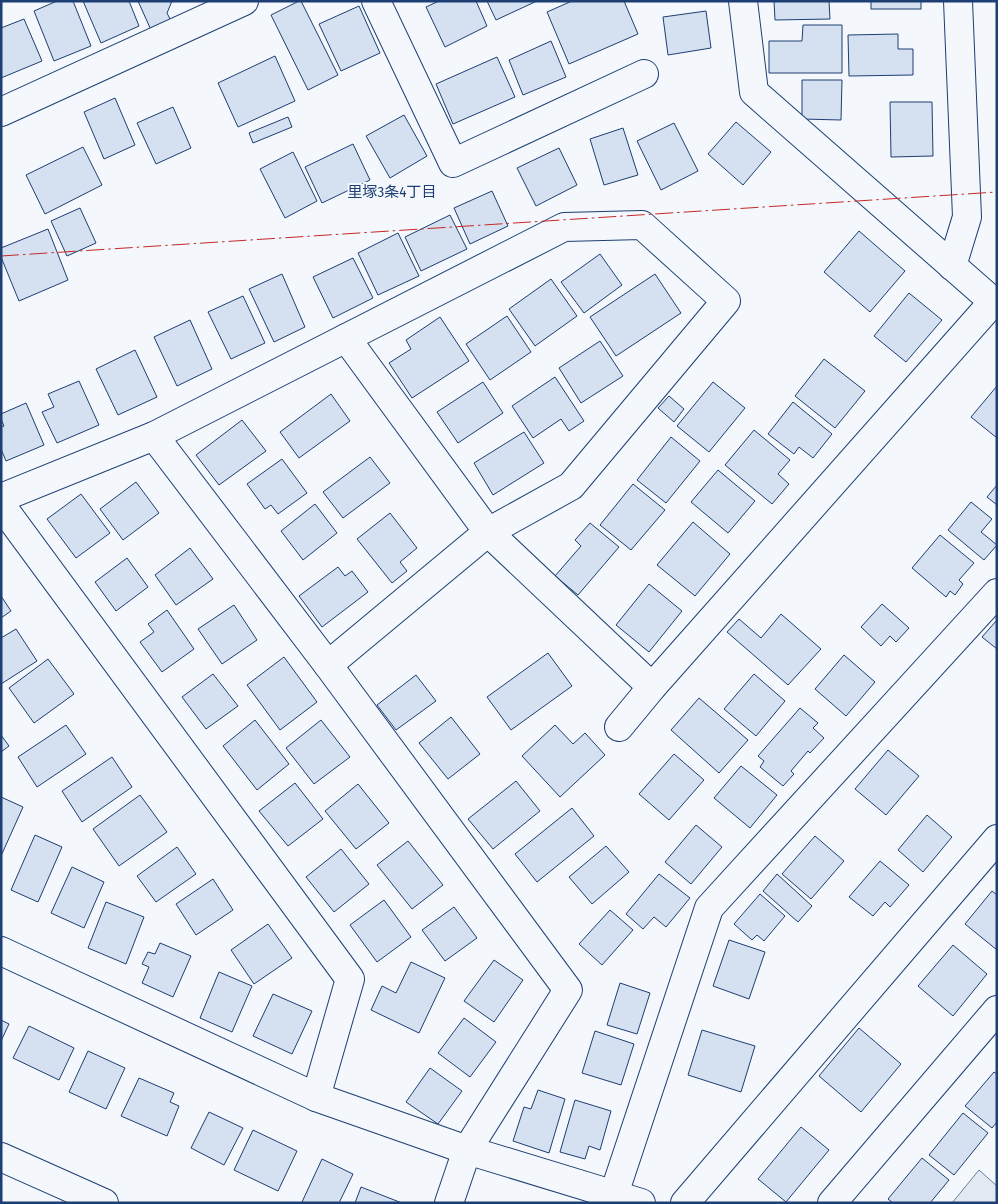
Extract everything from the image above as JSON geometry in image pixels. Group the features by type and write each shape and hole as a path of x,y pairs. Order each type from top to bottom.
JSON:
{"street":[{"path":"1,112 244,1"},
{"path":"376,1 453,163 644,74"},
{"path":"619,727 652,687 995,304 754,92 743,1"},
{"path":"952,266 966,217 958,1"},
{"path":"1,498 154,436 564,227 642,226 726,301 571,486 488,532 328,665"},
{"path":"346,338 488,532 652,687"},
{"path":"154,436 328,665 568,990 467,1150 449,1203"},
{"path":"1,504 350,979 316,1097"},
{"path":"614,1194 709,908 997,593"},
{"path":"685,1203 997,839"},
{"path":"1,951 316,1097 467,1150 641,1203"},
{"path":"832,1203 997,1010"},
{"path":"1,1157 104,1203"}],"shaded area":[{"path":"979,1170 997,1186 997,1203 952,1203"}],"building":[{"path":"57,1 73,1 91,46 54,61 34,11"},
{"path":"83,1 129,1 139,26 101,43"},
{"path":"138,1 172,1 167,13 171,21 151,30"},
{"path":"301,1 338,75 308,90 271,15"},
{"path":"439,1 476,1 487,26 445,47 426,7"},
{"path":"487,1 537,1 496,20"},
{"path":"572,1 624,1 638,34 569,64 547,12"},
{"path":"774,1 829,1 830,19 775,20"},
{"path":"871,1 921,1 921,9 871,9"},
{"path":"359,6 380,53 341,71 319,24"},
{"path":"706,11 711,48 668,55 663,17"},
{"path":"24,19 42,61 1,78 1,28"},
{"path":"803,25 842,25 842,73 769,73 769,41 802,41"},
{"path":"898,34 898,49 913,49 913,75 849,76 848,35"},
{"path":"551,41 566,77 523,95 509,60"},
{"path":"275,56 295,101 238,127 218,83"},
{"path":"497,57 515,97 453,124 436,84"},
{"path":"802,80 842,80 841,120 802,119"},
{"path":"115,98 135,145 104,159 84,112"},
{"path":"890,102 932,102 933,156 891,157"},
{"path":"173,107 191,148 156,164 137,123"},
{"path":"404,115 427,156 390,178 366,136"},
{"path":"288,117 292,127 253,143 249,133"},
{"path":"736,122 771,152 743,185 708,154"},
{"path":"674,123 698,171 661,190 637,141"},
{"path":"623,128 638,175 604,185 590,139"},
{"path":"353,144 370,180 322,203 305,167"},
{"path":"83,147 102,185 45,214 26,175"},
{"path":"559,148 577,185 536,206 517,168"},
{"path":"293,152 317,201 285,218 260,169"},
{"path":"492,191 508,226 470,244 454,208"},
{"path":"80,208 96,243 67,256 51,221"},
{"path":"450,215 467,249 421,271 405,237"},
{"path":"48,229 68,280 19,301 1,257 1,248"},
{"path":"859,231 905,271 870,312 824,272"},
{"path":"398,233 419,276 378,295 358,253"},
{"path":"600,254 622,285 584,313 561,282"},
{"path":"353,258 373,298 333,318 313,277"},
{"path":"282,274 305,327 274,342 249,289"},
{"path":"655,274 681,313 616,356 590,317"},
{"path":"551,279 577,316 535,346 509,309"},
{"path":"909,293 942,320 906,362 874,336"},
{"path":"243,296 265,343 231,359 208,312"},
{"path":"507,316 531,352 490,380 466,344"},
{"path":"440,317 469,361 412,398 389,363 411,349 406,340"},
{"path":"190,320 212,369 177,386 154,337"},
{"path":"600,341 623,376 581,403 559,368"},
{"path":"135,350 157,397 118,415 96,369"},
{"path":"824,359 865,391 835,428 795,396"},
{"path":"555,377 584,421 569,431 561,419 533,438 512,406"},
{"path":"79,381 99,425 57,443 42,412 54,407 48,394"},
{"path":"483,382 503,413 458,443 437,412"},
{"path":"713,382 745,408 709,452 677,426"},
{"path":"997,386 997,438 971,417"},
{"path":"331,394 350,421 299,458 280,432"},
{"path":"669,396 684,409 674,422 658,408"},
{"path":"793,402 832,434 813,458 799,447 794,454 768,434"},
{"path":"26,403 44,445 6,461 1,449 1,427 4,426 1,414"},
{"path":"242,420 266,451 219,485 196,455"},
{"path":"754,430 790,460 778,474 789,484 772,504 725,465"},
{"path":"524,432 544,463 493,495 474,463"},
{"path":"671,437 700,461 666,503 637,480"},
{"path":"370,457 390,483 343,518 323,492"},
{"path":"282,459 307,493 278,514 271,505 265,509 247,484"},
{"path":"718,470 755,501 728,533 691,502"},
{"path":"136,482 159,513 123,540 100,509"},
{"path":"633,484 665,510 631,550 600,525"},
{"path":"997,485 997,505 987,497"},
{"path":"81,494 110,533 76,558 47,519"},
{"path":"971,502 992,519 981,532 997,545 984,560 948,530"},
{"path":"315,504 337,533 303,560 281,531"},
{"path":"390,513 417,548 400,562 407,571 392,583 357,539"},
{"path":"693,522 730,554 695,596 657,565"},
{"path":"590,523 619,547 578,595 555,576 581,546 575,540"},
{"path":"940,535 974,563 959,580 963,584 955,595 950,591 946,597 912,568"},
{"path":"190,548 213,579 176,605 155,575"},
{"path":"127,558 148,587 116,611 95,582"},
{"path":"338,567 345,576 352,571 368,592 322,627 299,596"},
{"path":"649,584 682,611 649,652 616,625"},
{"path":"1,596 11,611 1,618"},
{"path":"882,604 909,628 896,642 890,636 881,646 861,627"},
{"path":"234,605 257,640 222,664 198,629"},
{"path":"167,610 194,649 162,672 140,642 154,632 148,624"},
{"path":"781,614 821,649 788,685 727,632 739,619 761,638"},
{"path":"997,620 997,649 982,637"},
{"path":"16,629 37,661 1,684 1,638"},
{"path":"548,653 572,686 511,730 487,697"},
{"path":"844,655 875,682 846,716 815,689"},
{"path":"284,657 317,702 280,730 247,685"},
{"path":"48,659 74,694 34,723 9,688"},
{"path":"213,674 238,706 206,729 182,697"},
{"path":"754,674 785,701 756,736 724,709"},
{"path":"416,675 436,701 396,730 377,705"},
{"path":"699,698 748,740 719,773 671,730"},
{"path":"800,708 818,723 813,728 824,738 810,753 808,751 791,771 794,774 783,786 760,767 764,761 758,756"},
{"path":"451,717 480,754 448,779 419,743"},
{"path":"255,720 289,764 257,790 223,746"},
{"path":"321,720 350,757 314,784 286,748"},
{"path":"66,725 86,754 37,787 18,757"},
{"path":"555,725 573,744 585,733 605,755 560,797 522,756"},
{"path":"1,735 9,746 1,752"},
{"path":"888,750 919,776 886,815 855,789"},
{"path":"674,754 704,780 669,820 639,794"},
{"path":"112,757 132,787 82,822 62,791"},
{"path":"741,766 777,795 750,828 714,798"},
{"path":"516,781 540,811 493,849 468,819"},
{"path":"295,783 323,819 288,846 259,811"},
{"path":"358,784 389,823 356,849 325,811"},
{"path":"140,795 167,832 119,866 93,829"},
{"path":"1,797 23,807 1,856"},
{"path":"572,808 594,836 537,882 515,854"},
{"path":"927,815 952,837 923,872 898,850"},
{"path":"696,825 722,847 691,884 665,862"},
{"path":"35,835 62,847 38,902 11,890"},
{"path":"815,836 844,861 811,899 782,874"},
{"path":"408,841 443,885 412,909 377,865"},
{"path":"606,846 629,872 592,904 569,877"},
{"path":"177,847 196,874 156,902 137,876"},
{"path":"341,849 369,884 334,912 306,877"},
{"path":"880,861 909,885 890,907 885,902 873,916 849,897"},
{"path":"72,867 104,882 84,928 51,913"},
{"path":"659,874 690,898 666,927 654,917 643,929 626,914"},
{"path":"777,874 812,906 798,922 763,891"},
{"path":"213,879 233,910 196,935 176,904"},
{"path":"992,891 997,895 997,950 965,924"},
{"path":"760,894 785,916 764,941 757,935 752,940 734,924"},
{"path":"384,900 411,937 377,962 350,925"},
{"path":"106,902 144,917 126,964 88,948"},
{"path":"454,907 477,938 445,961 422,930"},
{"path":"610,910 633,930 602,965 579,944"},
{"path":"268,924 292,958 254,984 231,950"},
{"path":"729,940 765,952 749,999 713,986"},
{"path":"160,943 191,956 173,997 142,983 149,967 142,964 148,952 155,954"},
{"path":"953,945 987,974 953,1016 918,986"},
{"path":"494,960 523,980 494,1022 464,1001"},
{"path":"411,962 445,978 419,1033 371,1010 382,986 396,993"},
{"path":"219,972 252,986 232,1032 200,1018"},
{"path":"620,983 650,993 637,1034 607,1025"},
{"path":"273,994 312,1011 292,1054 253,1036"},
{"path":"464,1018 496,1042 470,1077 438,1053"},
{"path":"1,1020 9,1024 1,1041"},
{"path":"29,1026 74,1048 59,1080 13,1058"},
{"path":"859,1028 901,1064 861,1112 819,1076"},
{"path":"702,1030 755,1046 741,1092 688,1075"},
{"path":"595,1031 634,1044 621,1085 582,1073"},
{"path":"88,1051 125,1068 106,1109 69,1092"},
{"path":"430,1068 462,1091 438,1124 406,1102"},
{"path":"994,1072 997,1074 997,1122 992,1128 965,1106"},
{"path":"139,1078 174,1093 170,1102 179,1106 167,1136 121,1116"},
{"path":"538,1090 565,1099 549,1153 513,1141 524,1107 531,1109"},
{"path":"575,1100 611,1111 600,1150 589,1146 585,1159 560,1152"},
{"path":"209,1112 243,1128 224,1165 191,1148"},
{"path":"963,1113 988,1133 954,1175 929,1155"},
{"path":"801,1127 829,1150 786,1202 758,1179"},
{"path":"253,1130 297,1151 278,1191 234,1170"},
{"path":"922,1158 949,1180 930,1203 893,1203 888,1199"},
{"path":"322,1159 353,1174 339,1203 303,1203 302,1202"},
{"path":"361,1187 402,1203 355,1203"}],"power":[{"path":"1,256 997,192"}],"district":[{"name":"里塚3条4丁目","path":"392,192"}]}
